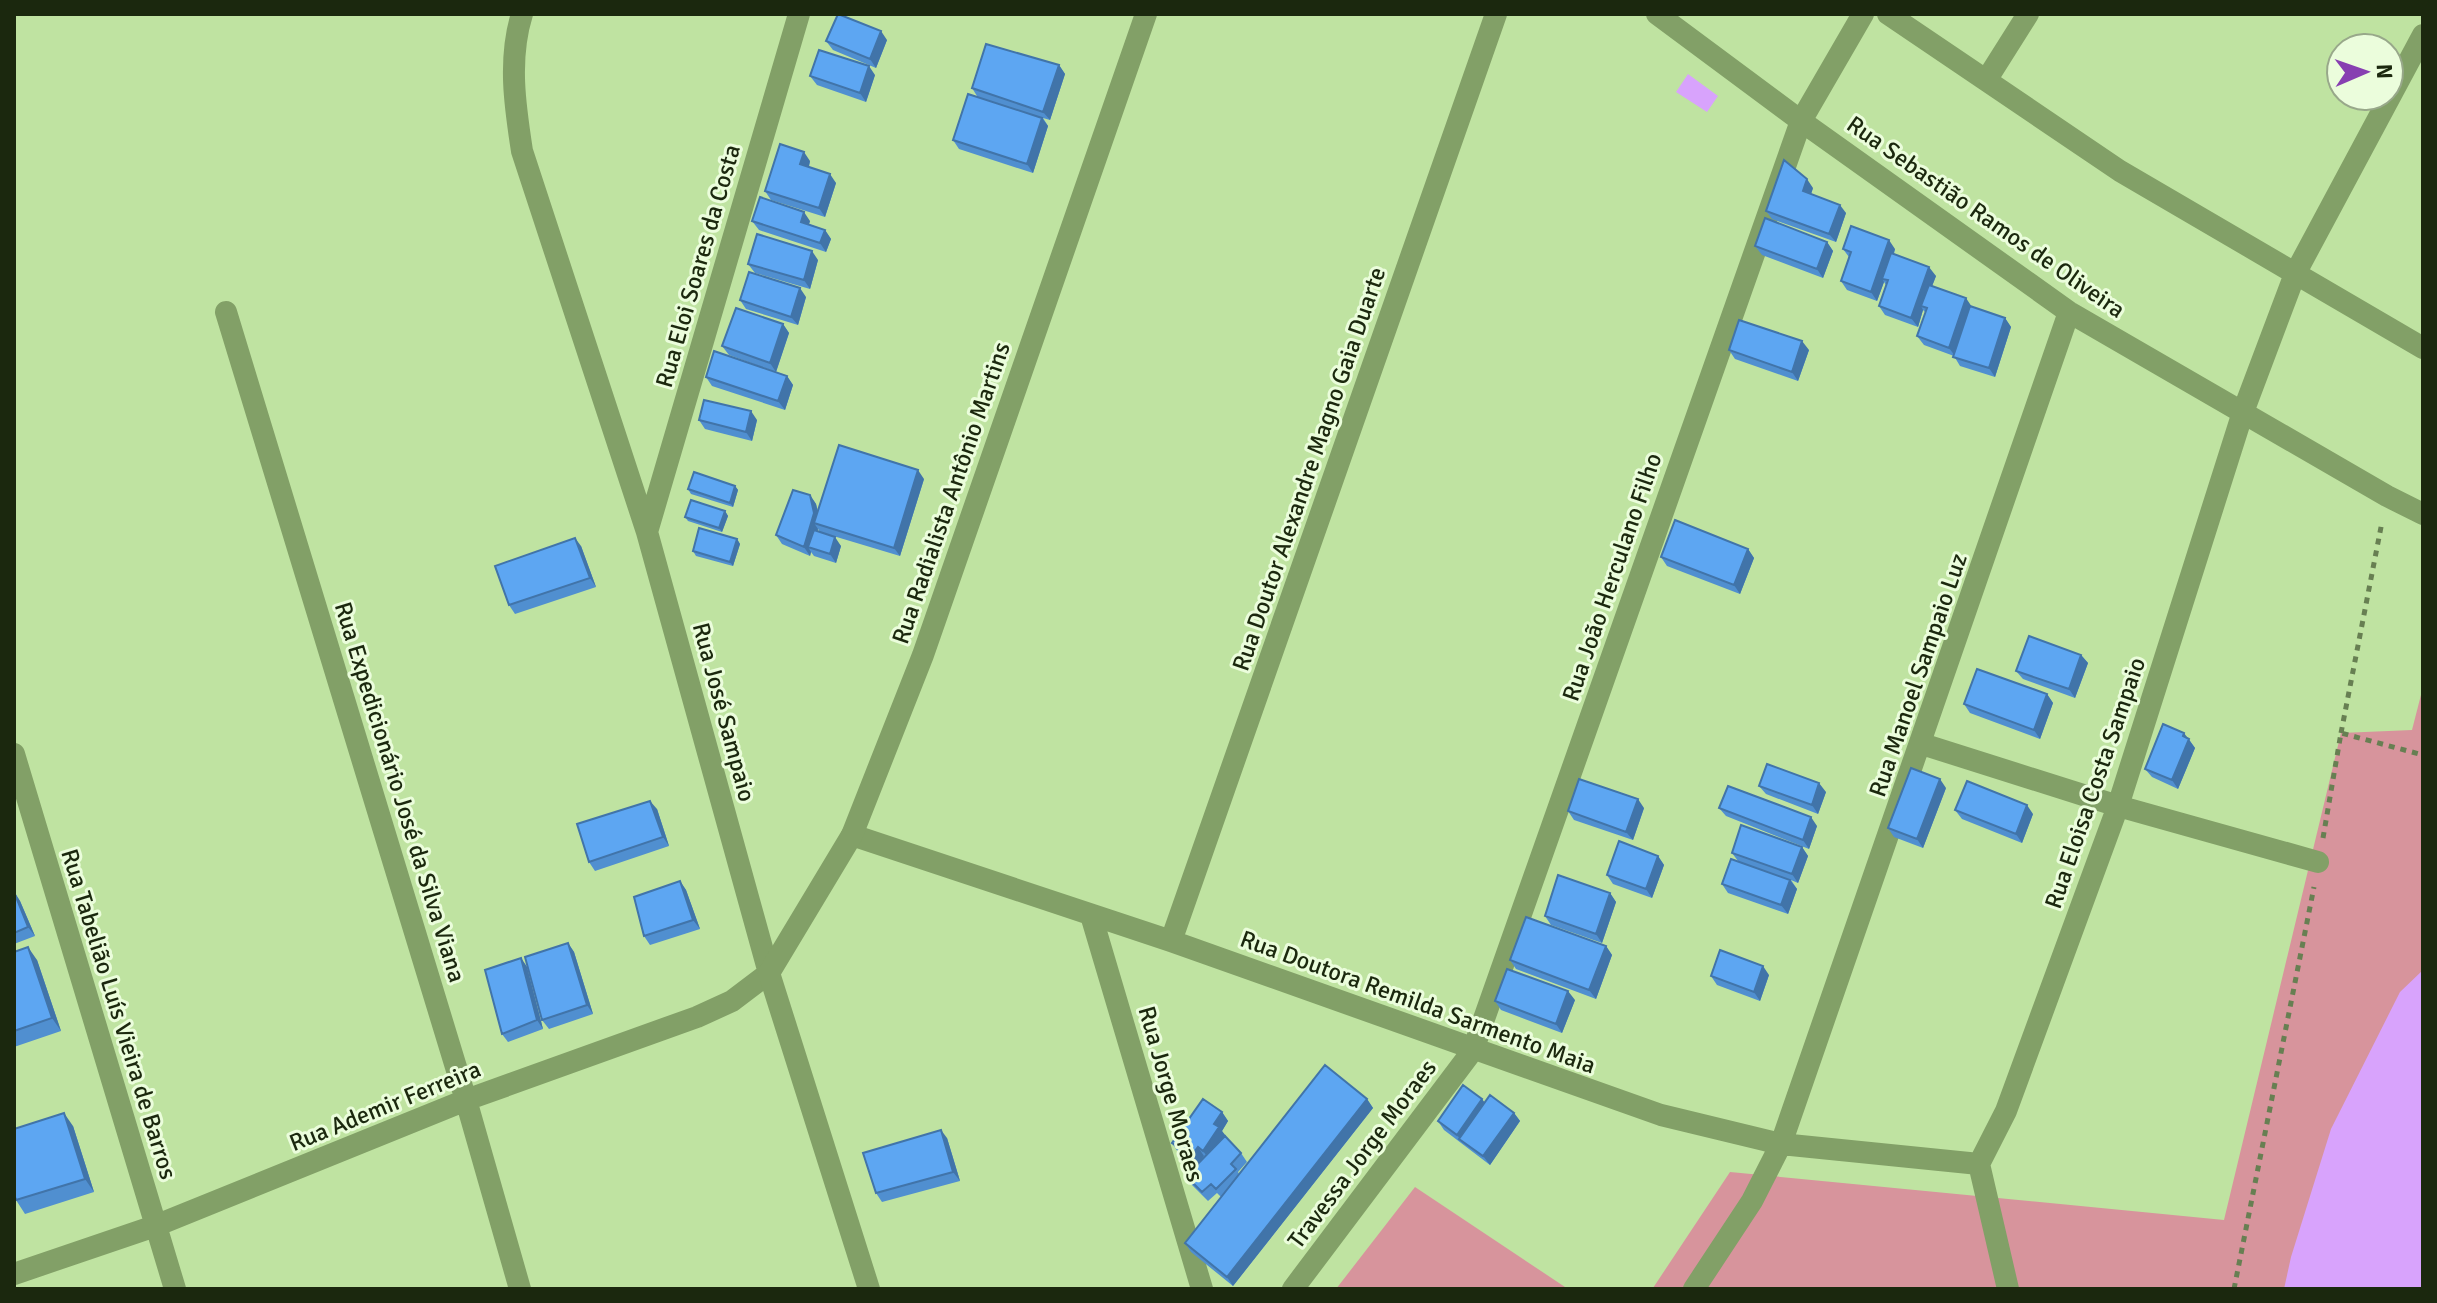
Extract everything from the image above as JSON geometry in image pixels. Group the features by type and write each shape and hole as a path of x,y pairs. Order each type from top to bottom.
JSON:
{"street":[{"name":"Rua José Sampaio","path":"522,14 517,28 512,90 522,151 647,532 769,973 869,1289"},
{"name":"Rua Eloi Soares da Costa","path":"647,532 799,14"},
{"name":"Rua Radialista Antônio Martins","path":"769,973 852,835 923,655 1146,14"},
{"name":"Rua Doutor Alexandre Magno Gaia Duarte","path":"1171,941 1496,14"},
{"name":"Rua Sebastião Ramos de Oliveira","path":"1657,14 2069,312 2423,514"},
{"name":"Rua João Herculano Filho","path":"1473,1050 1801,121 1863,14"},
{"path":"1888,14 2120,171 2423,348"},
{"path":"1987,79 2028,14"},
{"name":"Rua Eloisa Costa Sampaio","path":"1979,1164 2006,1111 2118,806 2243,412 2295,274 2423,35"},
{"name":"Rua Expedicionário José da Silva Viana","path":"226,312 466,1100 520,1289"},
{"name":"Rua Manoel Sampaio Luz","path":"1694,1289 1752,1201 1781,1144 2069,312"},
{"path":"1922,744 2118,806 2318,862"},
{"name":"Rua Tabelião Luís Vieira de Barros","path":"14,754 175,1289"},
{"name":"Rua Doutora Remilda Sarmento Maia","path":"852,835 1171,941 1661,1115 1781,1144 1979,1164"},
{"name":"Rua Jorge Moraes","path":"1091,915 1202,1289"},
{"name":"Rua Ademir Ferreira","path":"14,1274 155,1226 466,1100 697,1017 732,1001 769,973"},
{"name":"Travessa Jorge Moraes","path":"1293,1289 1473,1050"},
{"path":"1979,1164 2008,1289"}],"path":[{"path":"2234,1289 2387,496"},
{"path":"2341,733 2423,755"}],"shaded area":[{"path":"1688,74 1718,96 1707,112 1676,92"},
{"path":"2423,687 2423,1289 1639,1289 1653,1288 1730,1172 2224,1220 2341,733 2412,730"},
{"path":"2423,970 2423,1289 2284,1289 2331,1129 2400,992"},
{"path":"1415,1187 1568,1289 1336,1289"}],"building":[{"path":"838,14 881,31 870,59 826,41"},
{"path":"986,44 1059,65 1043,112 972,88"},
{"path":"819,50 869,66 860,93 810,76"},
{"path":"968,94 1042,118 1027,164 953,140"},
{"path":"780,144 804,152 800,164 830,174 819,208 765,191"},
{"path":"1784,160 1807,179 1803,191 1840,205 1829,234 1766,211"},
{"path":"760,197 804,212 801,222 825,230 820,243 752,221"},
{"path":"1765,218 1827,242 1817,269 1755,246"},
{"path":"1851,226 1889,240 1871,292 1841,281 1851,252 1843,249"},
{"path":"757,234 812,251 804,280 748,264"},
{"path":"1891,253 1929,267 1911,318 1879,306 1888,280 1882,279"},
{"path":"749,272 800,288 791,317 740,300"},
{"path":"1929,285 1966,298 1949,348 1917,336 1927,308 1921,306"},
{"path":"1970,306 2005,318 1989,368 1953,357"},
{"path":"736,308 783,324 770,363 722,346"},
{"path":"1739,320 1802,341 1792,372 1729,350"},
{"path":"714,351 787,376 778,401 706,377"},
{"path":"704,400 751,411 746,432 699,420"},
{"path":"839,445 918,470 894,548 814,523"},
{"path":"694,472 735,486 730,503 688,489"},
{"path":"793,490 810,495 814,513 804,547 776,535"},
{"path":"691,500 725,511 719,528 685,517"},
{"path":"1675,520 1748,549 1734,585 1661,557"},
{"path":"699,528 737,539 730,562 693,551"},
{"path":"814,530 835,537 830,554 808,547"},
{"path":"575,538 590,578 509,605 495,566"},
{"path":"2029,636 2081,655 2069,689 2016,671"},
{"path":"1977,669 2047,694 2034,730 1964,704"},
{"path":"2163,724 2184,733 2183,736 2189,739 2172,780 2145,769"},
{"path":"1767,764 1819,783 1812,805 1759,786"},
{"path":"1911,768 1940,779 1917,839 1888,828"},
{"path":"1579,779 1638,799 1626,832 1568,811"},
{"path":"1967,781 2027,805 2016,834 1955,810"},
{"path":"1728,786 1811,817 1803,840 1719,808"},
{"path":"650,801 663,837 589,862 577,824"},
{"path":"1741,825 1802,847 1792,874 1732,853"},
{"path":"1619,841 1658,856 1646,889 1607,875"},
{"path":"1731,859 1790,880 1781,905 1722,884"},
{"path":"1558,875 1610,893 1596,934 1545,916"},
{"path":"680,881 693,920 644,936 634,897"},
{"path":"14,892 28,927 14,933"},
{"path":"1526,917 1606,946 1589,990 1510,960"},
{"path":"568,943 587,1005 542,1020 525,957"},
{"path":"28,947 52,1018 14,1031 14,952"},
{"path":"1720,950 1763,966 1754,992 1711,976"},
{"path":"521,958 537,1020 502,1034 485,970"},
{"path":"1507,969 1568,991 1556,1024 1495,1001"},
{"path":"1325,1065 1367,1099 1227,1277 1185,1243"},
{"path":"1463,1085 1482,1099 1457,1135 1438,1121"},
{"path":"1490,1095 1514,1113 1483,1156 1459,1139"},
{"path":"1203,1099 1222,1112 1214,1124 1219,1127 1203,1151 1198,1147 1191,1156 1172,1143"},
{"path":"64,1113 85,1179 16,1200 14,1129"},
{"path":"941,1130 953,1172 876,1193 863,1153"},
{"path":"1225,1136 1241,1153 1231,1164 1236,1169 1216,1189 1211,1184 1202,1192 1186,1176"}]}
